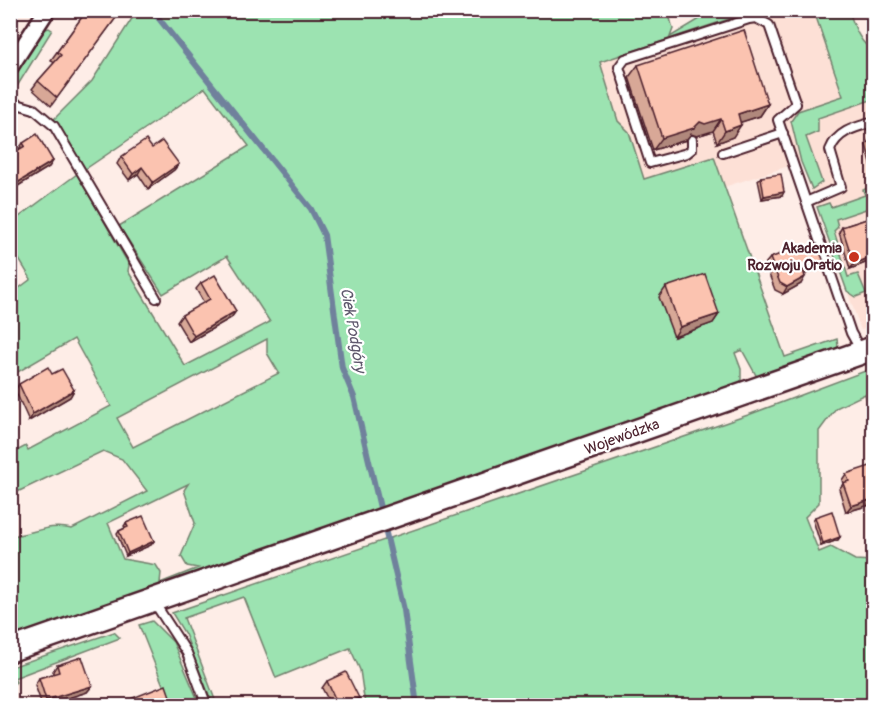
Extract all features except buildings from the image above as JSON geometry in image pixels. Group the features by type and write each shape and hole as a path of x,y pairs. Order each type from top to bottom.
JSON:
{"main road":[{"name":"Wojewódzka","path":"10,650 867,350"}],"street":[{"path":"10,67 48,10"}],"lane":[{"path":"692,140 692,149 687,153 650,163 619,68 620,63 624,59 756,18 769,24 796,104 778,120 851,333 867,350"},
{"path":"10,102 34,109 54,126 156,298"},
{"path":"806,202 841,187 830,150 837,138 851,129 873,122"},
{"path":"723,153 783,134"},
{"path":"153,601 187,653 207,705"}],"shaded area":[{"path":"713,11 830,11 873,87 873,326 861,330 801,162 724,187 714,157 640,180 616,122 597,60 669,38"}],"green space":[{"path":"124,11 668,11 673,29 670,37 713,11 753,11 600,62 618,121 629,132 644,179 714,157 785,357 837,339 838,346 835,352 761,377 757,377 742,350 735,353 741,369 741,382 724,392 11,640 11,536 55,527 72,529 147,491 122,459 103,451 11,495 11,454 26,446 28,450 111,406 74,339 11,376 11,294 31,279 11,246 11,223 77,174 129,265 128,271 185,366 270,322 227,256 163,294 119,226 249,146 205,88 84,170 54,119 92,81 133,17","holes":["267,339 267,353 279,373 133,447 117,418","188,484 184,490 195,523 181,556 187,566 198,568 160,583 161,573 156,565 123,559 108,523"]},
{"path":"814,11 849,11 864,43 873,50 874,99 818,118 818,132 806,137 822,182 812,189 801,162 791,121 798,111 843,96"},
{"path":"49,28 52,30 11,96 10,77 39,31"},
{"path":"873,185 873,221 869,208 836,219 838,227 834,231 848,277 858,274 866,293 856,297 847,291 817,207 829,203 831,207 865,195 863,190"},
{"path":"873,368 873,420 865,394 836,408 819,431 819,503 805,517 819,552 831,547 855,560 873,561 873,705 365,705 360,670 350,648 276,678 244,597 184,618 217,705 213,705 185,634 172,613 748,415"},
{"path":"152,621 173,642 200,705 171,705 139,625"},
{"path":"114,632 120,638 14,678 16,682 11,686 11,667"}],"waterway":[{"name":"Ciek Podgóry","path":"152,10 311,209 324,235 342,368 354,397 404,610 417,706"}],"place":[{"name":"Akademia Rozwoju Oratio","path":"854,257"}]}
